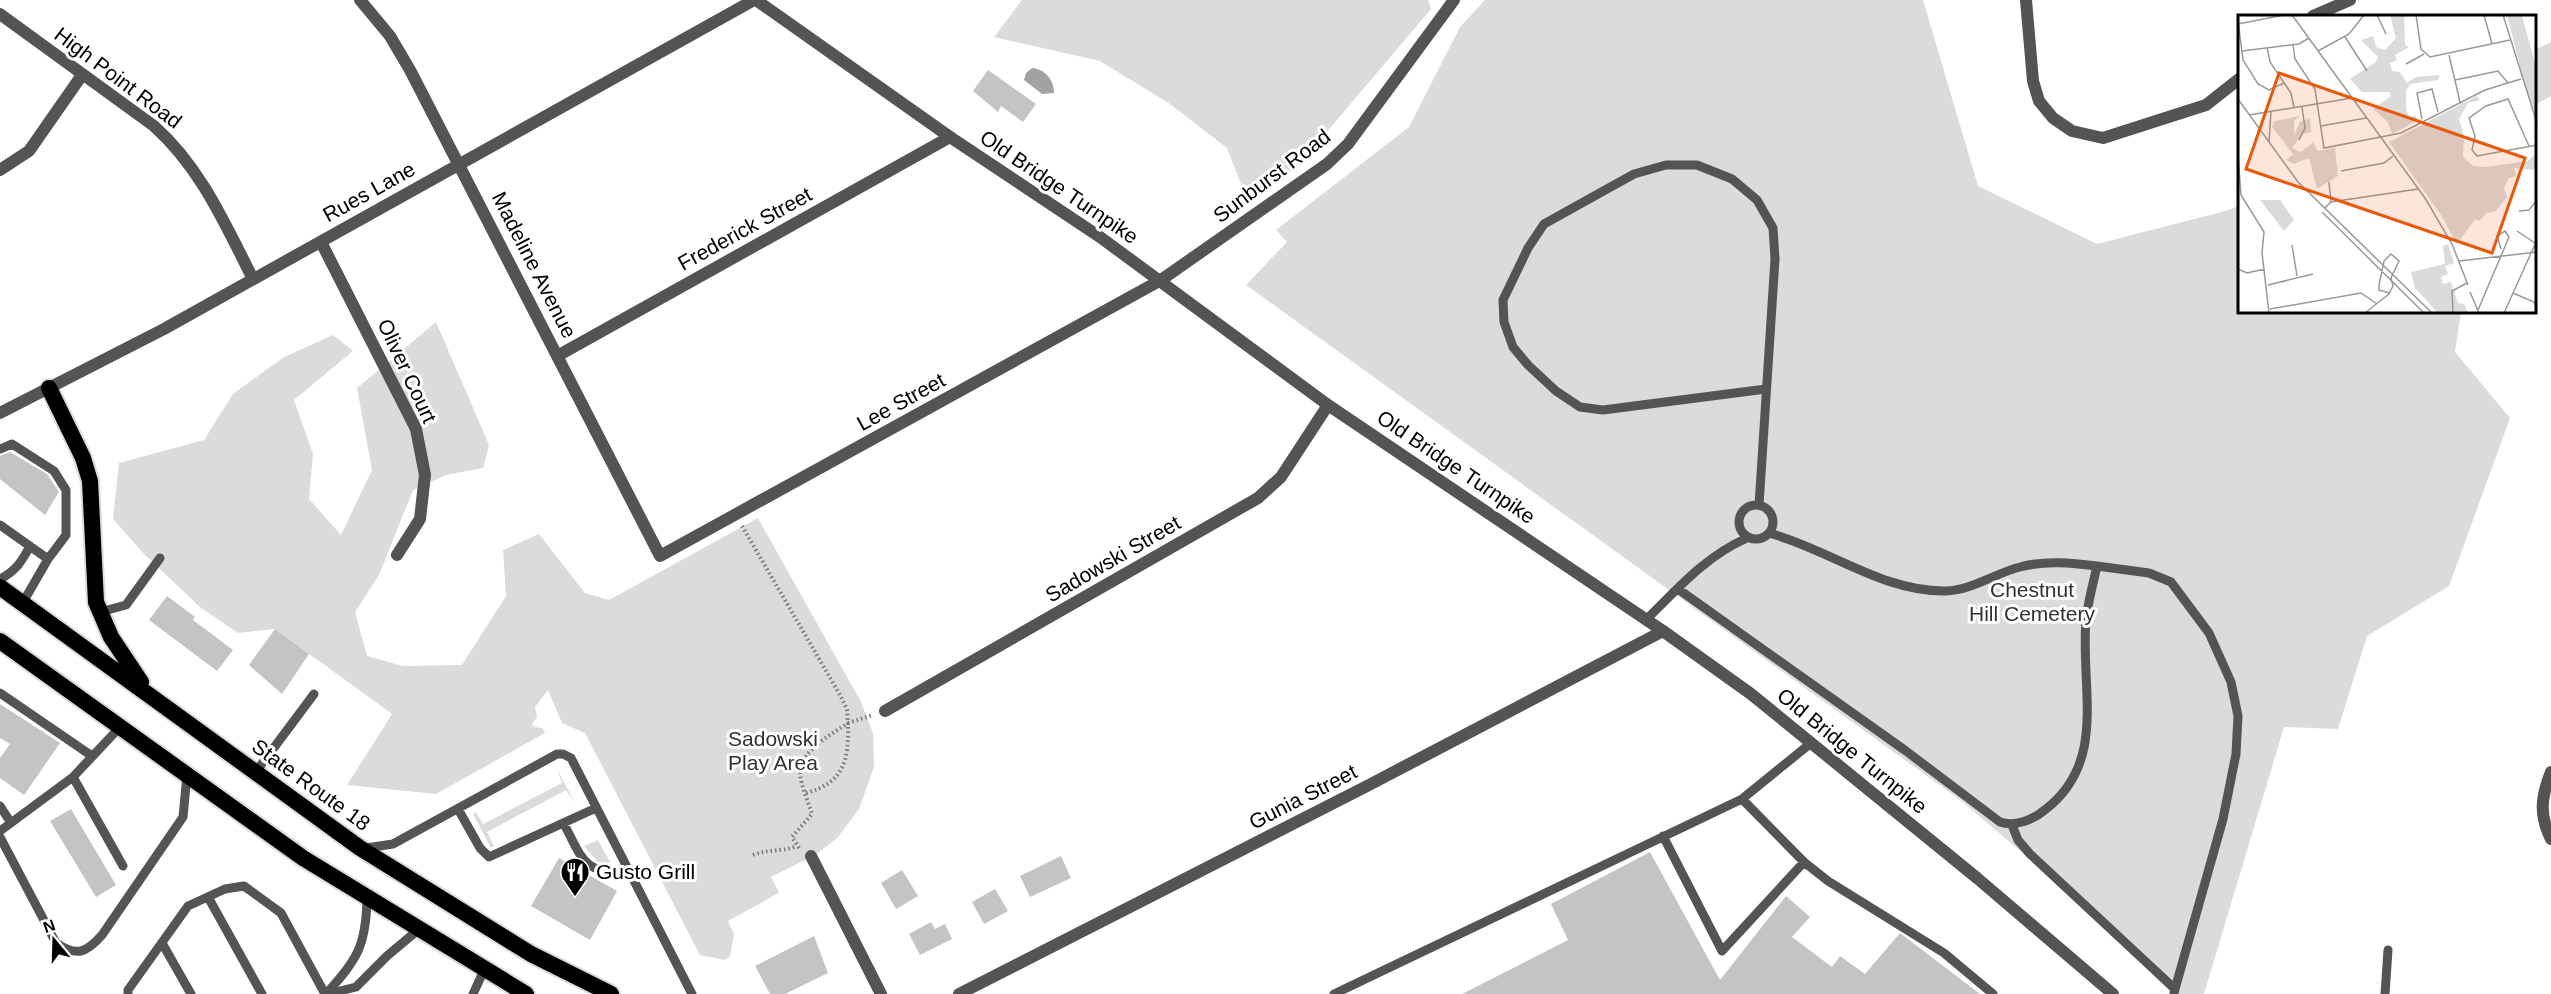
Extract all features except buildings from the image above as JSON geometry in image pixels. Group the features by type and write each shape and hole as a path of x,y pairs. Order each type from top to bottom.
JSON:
{"highway":[{"path":"49,388 83,458 90,481 96,602 100,612 111,637 137,680 197,729"},
{"name":"State Route 18","path":"0,587 360,848 531,954 611,994"},
{"path":"0,641 303,858 526,994"}],"street":[{"name":"Madeline Avenue","path":"360,0 390,36 460,164 660,556"},
{"name":"Rues Lane","path":"0,413 164,329 755,0"},
{"name":"Old Bridge Turnpike","path":"755,0 950,137 1161,280 1328,405 1647,619 1751,694 2113,994"},
{"name":"Sunburst Road","path":"1161,280 1327,164 1348,144 1454,0"},
{"path":"2026,0 2033,81 2039,101 2053,118 2072,131 2103,138 2206,105 2238,80"},
{"path":"2315,15 2350,0"},
{"name":"High Point Road","path":"0,14 154,126 176,146 204,184 253,279"},
{"path":"0,170 29,151 82,75"},
{"name":"Frederick Street","path":"559,355 950,137"},
{"name":"Oliver Court","path":"321,242 416,429 425,475 420,519 397,555"},
{"name":"Lee Street","path":"660,556 1161,280"},
{"name":"Sadowski Street","path":"885,711 1258,498 1281,477 1328,405"},
{"name":"Gunia Street","path":"959,994 1369,785 1663,631"},
{"path":"2551,772 2543,802 2542,821 2551,840"},
{"path":"810,856 881,994"}],"lane":[{"path":"1759,505 1775,259 1773,228 1757,200 1732,179 1696,165 1666,165 1634,174 1544,224 1528,248 1503,300 1504,321 1513,347 1528,365 1556,391 1580,407 1604,410 1766,389"},
{"path":"0,450 12,444 54,471 66,490 66,535 48,559 22,604"},
{"path":"1747,538 1738,525 1740,514 1748,506 1759,505 1772,515 1769,533"},
{"path":"0,525 48,559"},
{"path":"1647,619 1713,557 1747,538 1759,539 1769,533 1789,538 1886,581 1918,588 1948,591 2021,566 2048,563 2097,566 2148,573 2170,582 2209,633 2231,682 2238,716 2236,754 2223,819 2175,991 2030,854 2018,840 2012,825"},
{"path":"0,579 11,573 22,562 30,546"},
{"path":"100,612 126,605 160,558"},
{"path":"1678,589 1914,757 2000,822 2012,825 2040,814 2063,796 2078,770 2088,722 2086,621 2097,566"},
{"path":"0,693 92,756"},
{"path":"255,774 314,694"},
{"path":"0,831 73,777 120,727"},
{"path":"1334,994 1742,798 1811,743"},
{"path":"360,848 377,848 393,844 563,754 571,758 692,994"},
{"path":"0,837 56,943 70,952 91,948 183,818 187,775"},
{"path":"73,777 123,866"},
{"path":"1742,798 1804,862 1828,881 1944,953 1993,994"},
{"path":"0,806 11,823"},
{"path":"458,809 480,848 489,857 596,808"},
{"path":"564,824 580,854 591,866 606,873 628,869"},
{"path":"1663,836 1722,951 1804,862"},
{"path":"128,994 128,990 188,906 225,889 244,886 281,913 326,994"},
{"path":"208,897 262,994"},
{"path":"326,994 354,962 366,930 367,899"},
{"path":"326,994 356,987 387,956 418,930"},
{"path":"162,943 191,994"},
{"path":"2385,994 2388,950"},
{"path":"473,994 484,970"}],"path":[{"path":"736,515 847,709 846,762 830,783 823,788 806,793"},
{"path":"810,856 797,846 792,837 812,814 800,772 803,761 813,749 848,723 885,711"},
{"path":"753,855 767,850 785,851 797,846"}],"green space":[{"path":"1022,0 1428,0 1431,9 1297,167 1248,202 1227,148 1170,104 1100,61 994,37"},
{"name":"Chestnut Hill Cemetery","path":"1485,0 1923,0 1978,186 2097,244 2229,210 2238,206 2238,314 2461,314 2455,352 2510,418 2449,586 2367,636 2338,729 2284,727 2204,994 2172,994 2104,922 1959,799 1246,285 1287,242 1276,230 1409,127 1460,27"},
{"path":"2551,42 2551,96 2536,104 2536,50"},
{"name":"Sadowski Play Area","path":"436,322 489,445 483,468 446,475 413,490 379,575 355,612 367,656 403,666 462,665 506,596 503,550 539,534 585,593 609,600 758,518 860,700 873,733 874,767 859,809 838,837 817,854 771,877 779,893 728,921 734,934 730,956 725,960 700,955 585,733 562,723 548,690 535,707 537,717 532,724 534,727 542,728 545,733 436,794 347,785 392,714 275,629 238,633 200,607 144,554 113,519 119,463 204,440 233,394 284,357 333,335 353,351 294,400 313,454 309,499 341,535 372,470 357,388"},
{"path":"557,769 575,803 566,790 487,832 494,846 491,848 473,814 476,812 483,824 562,783"},
{"path":"598,840 610,866 597,861 584,846"}],"shaded area":[{"path":"1032,68 1041,70 1048,76 1054,93 1042,94 1024,80 1026,73"}],"place":[{"name":"Gusto Grill","path":"575,898"}]}
